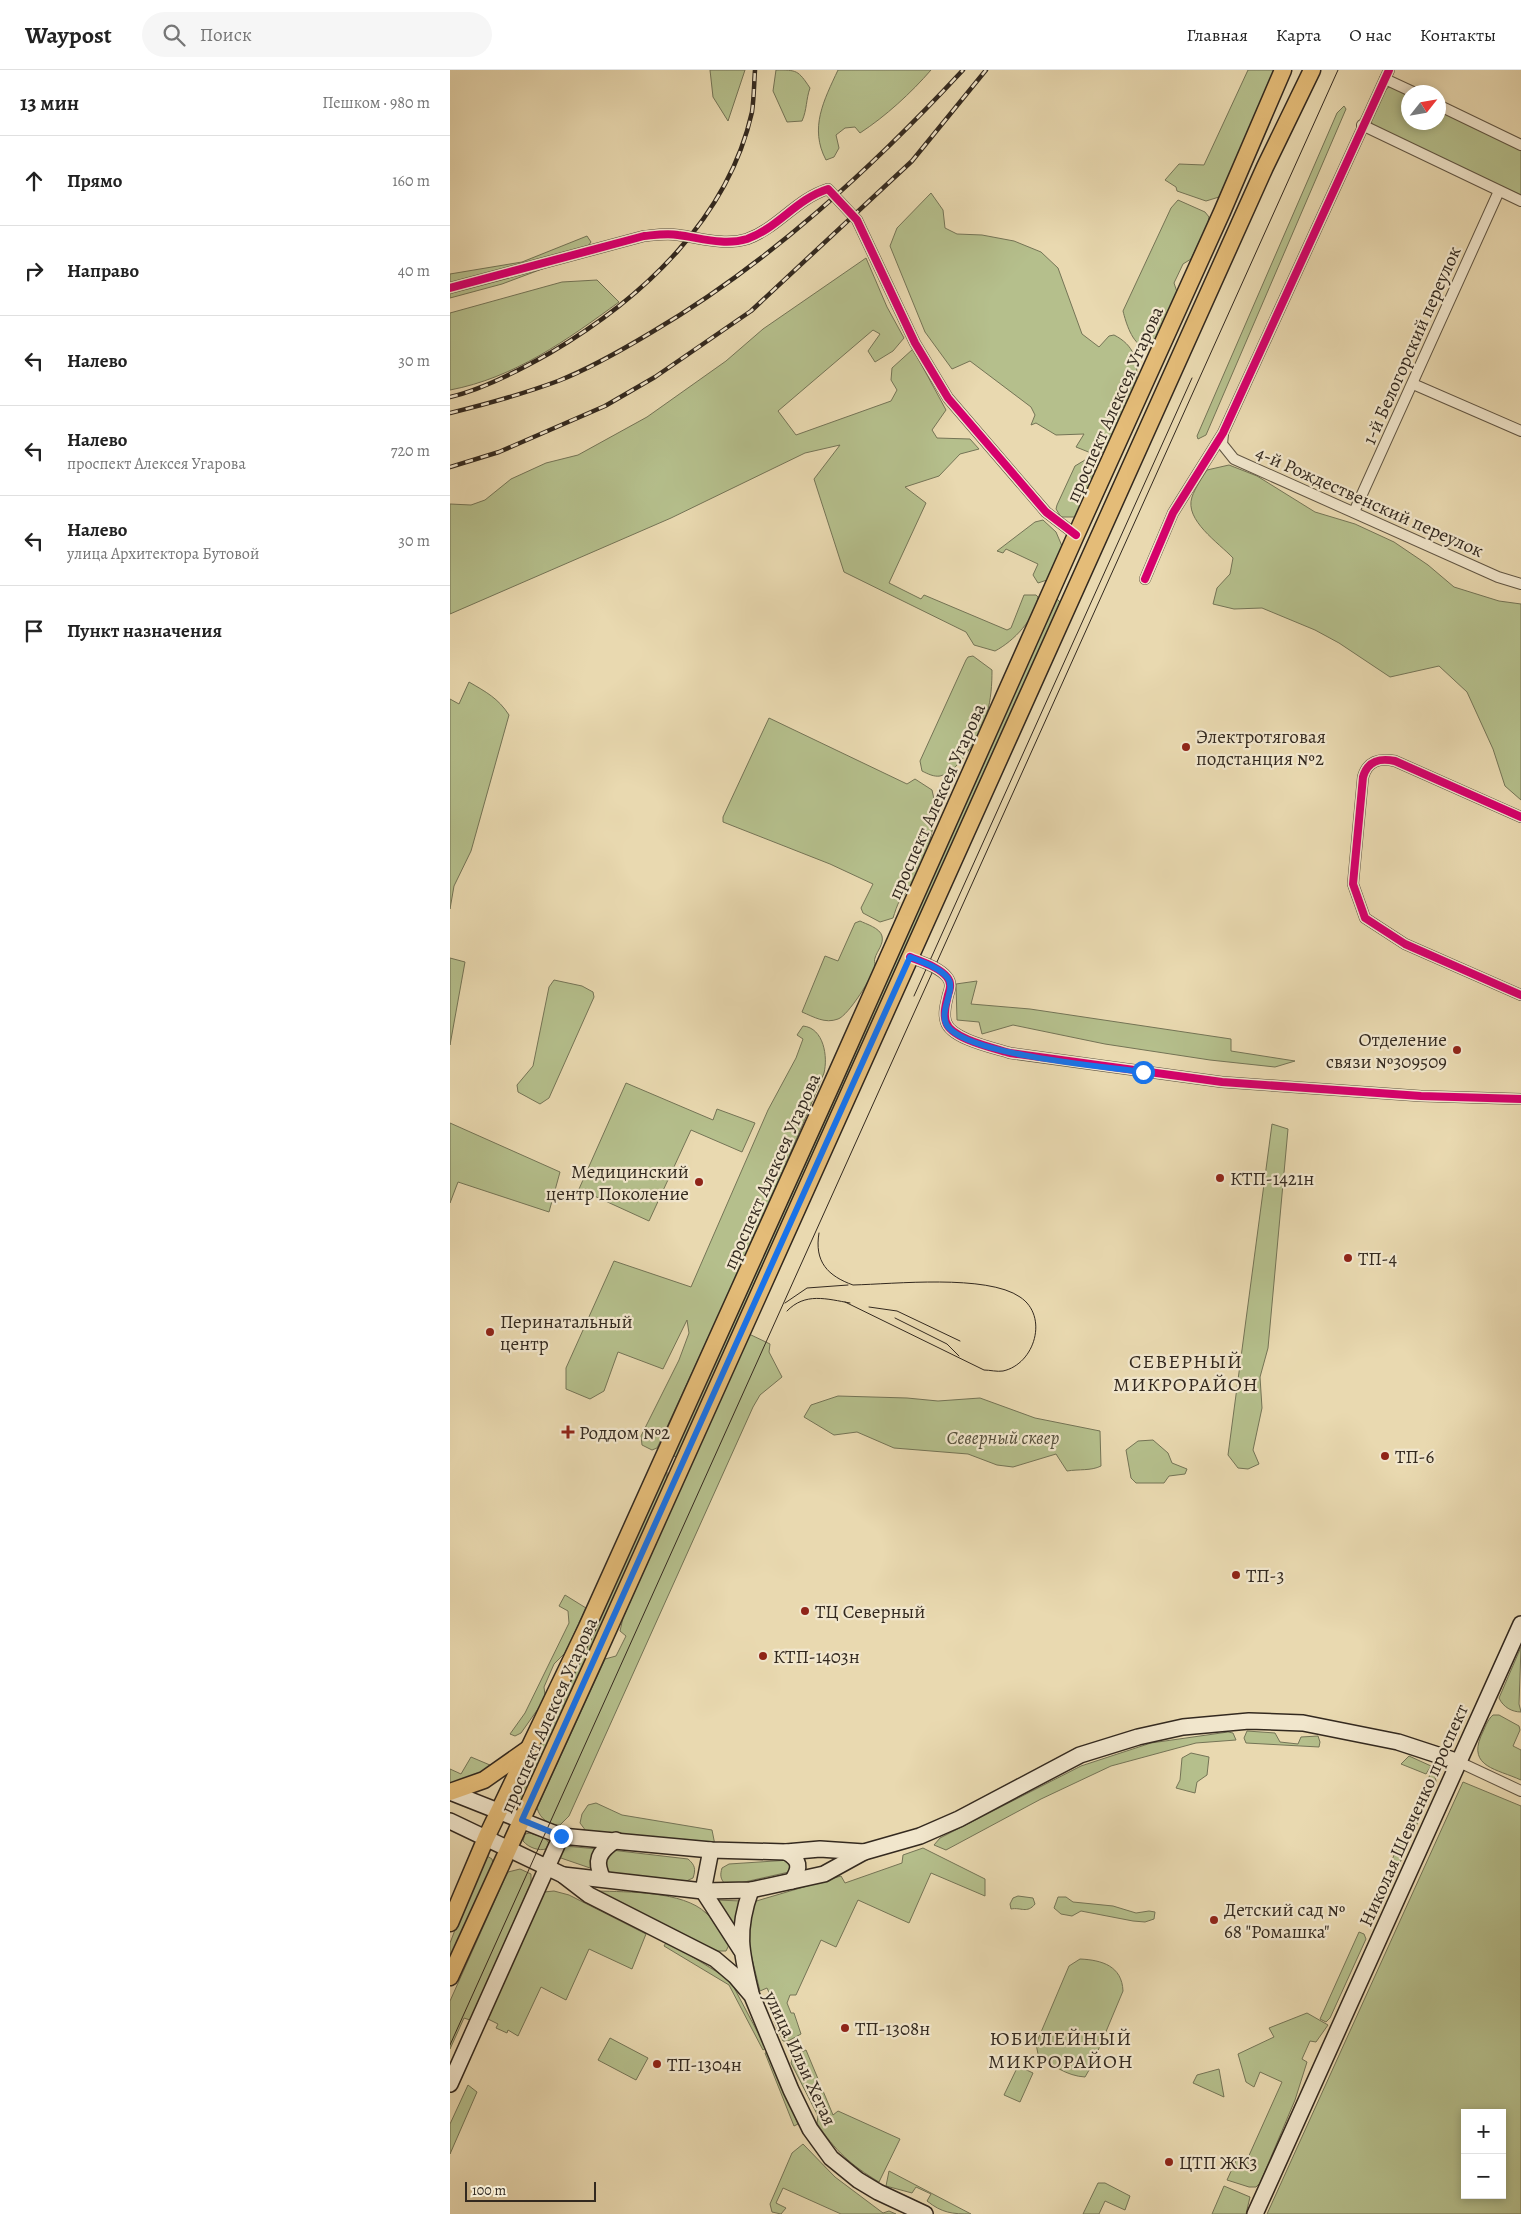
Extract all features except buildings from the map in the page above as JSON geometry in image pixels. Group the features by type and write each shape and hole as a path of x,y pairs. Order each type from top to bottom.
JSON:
{"main road":[{"name":"проспект Алексея Угарова","path":"450,1923 486,1838 662,1460 836,1077 1076,535 1247,158 1283,70"},
{"name":"проспект Алексея Угарова","path":"450,1978 1265,166 1312,70"},
{"path":"1247,158 1265,166"},
{"path":"662,1460 680,1468"},
{"name":"Николая Шевченко проспект","path":"1255,2214 1521,1624"},
{"path":"563,1875 703,1891 751,1890 824,1874 864,1852 920,1836 950,1823 1080,1755 1138,1737 1183,1727 1249,1720 1303,1723 1398,1742 1459,1762"},
{"path":"450,1792 484,1780 529,1748"},
{"path":"450,1792 561,1836 711,1850 786,1852 820,1849 864,1852"},
{"name":"улица Ильи Хегая","path":"450,1821 563,1875 589,1895 715,1960 735,1976 752,1996 791,2090 820,2144 831,2158 858,2180 925,2214"},
{"path":"450,2084 561,1836"},
{"path":"603,1880 597,1868 599,1856 607,1846 616,1840"},
{"path":"711,1850 703,1891 741,1950"},
{"path":"786,1852 795,1857 799,1864 798,1872 792,1880"},
{"path":"751,1890 742,1915 741,1950 752,1996"}],"street":[{"path":"1145,579 1173,512 1223,433 1362,125 1387,74 1403,85"},
{"path":"1446,109 1520,143"},
{"path":"1362,125 1521,201"},
{"path":"450,288 644,236 676,234 718,242 745,239 766,231 806,199 828,189 857,220 915,343 948,398 1046,512 1076,535"},
{"name":"1-й Белогорский переулок","path":"1354,512 1499,191"},
{"path":"1413,384 1521,431"},
{"name":"4-й Рождественский переулок","path":"1223,433 1222,444 1234,459 1498,577 1521,584"},
{"path":"1521,817 1395,760 1381,758 1368,765 1363,777 1353,884 1365,918 1405,944 1521,995"},
{"path":"910,957 928,965 948,978 951,984 944,1011 946,1023 951,1030 976,1043 1010,1053 1230,1083 1421,1096 1521,1099"},
{"path":"1459,1762 1521,1792"}],"green space":[{"path":"710,70 745,70 728,121 713,97"},
{"path":"776,70 788,70 800,74 810,88 802,121 787,122 773,91"},
{"path":"838,70 931,70 898,104 860,133 855,127 845,128 836,135 839,148 834,157 826,160 819,137 820,114"},
{"path":"1248,70 1277,70 1219,197 1206,201 1177,191 1176,187 1165,180 1179,164 1204,165"},
{"path":"1389,87 1401,90 1401,130 1446,130 1446,111 1521,148 1521,195 1377,129 1372,124 1370,116 1382,93"},
{"path":"1344,106 1346,109 1206,435 1198,439 1197,436 1337,113"},
{"path":"931,193 943,210 945,228 957,234 982,235 1014,241 1041,252 1058,268 1082,334 1099,347 1109,336 1114,335 1131,349 1137,367 1136,382 1104,452 1091,453 1076,447 1084,434 1056,435 1036,423 1031,425 1035,415 1031,407 970,361 952,369 925,332 890,246 897,228"},
{"path":"1178,200 1205,212 1209,217 1208,223 1191,259 1183,264 1174,283 1177,292 1153,343 1144,347 1133,337 1123,311 1171,208"},
{"path":"587,236 591,242 582,254 502,284 450,298 450,274 522,262"},
{"path":"866,258 887,307 904,338 893,351 875,362 868,351 880,334 873,330 778,411 796,435 891,401 897,390 891,380 892,368 913,349 946,410 932,430 937,438 970,439 979,449 960,454 939,476 905,487 926,503 889,583 921,599 924,595 1007,630 1011,628 1024,595 1036,595 1038,597 1036,605 1028,621 1002,647 995,651 974,645 966,632 844,572 814,479 840,445 805,453 671,518 450,614 450,504 471,505 485,500 511,479 546,463 578,455 647,417 726,361 763,329"},
{"path":"597,280 619,302 560,343 518,367 496,377 450,390 450,313 562,282"},
{"path":"1085,460 1093,463 1096,473 1076,517 1061,517 1056,509 1057,505 1075,466"},
{"path":"1229,465 1257,476 1315,512 1355,524 1394,542 1428,565 1454,587 1499,601 1521,604 1521,800 1505,786 1493,749 1467,692 1439,666 1390,677 1339,643 1315,630 1262,608 1234,609 1213,604 1217,588 1230,574 1233,558 1198,522 1191,506 1192,497 1207,470"},
{"path":"1043,520 1056,532 1062,546 1047,580 1038,583 1033,575 1038,564 1006,549 1003,553 997,551 1035,522"},
{"path":"1057,599 1061,603 678,1455 675,1457 673,1454"},
{"path":"973,656 992,670 990,697 984,721 969,750 955,767 948,773 940,776 931,775 922,771 920,761 966,660 968,657"},
{"path":"469,682 496,700 509,715 471,851 454,886 450,909 450,699 459,704"},
{"path":"769,718 907,784 915,779 932,790 934,802 933,829 920,868 908,891 899,902 893,918 880,922 863,913 861,908 873,884 830,864 723,822 723,817"},
{"path":"860,921 879,931 882,939 875,959 874,970 860,995 848,1011 838,1019 829,1021 815,1018 802,1012 825,956 838,961 855,923"},
{"path":"450,958 465,962 450,1045"},
{"path":"554,980 582,986 593,992 594,997 549,1098 540,1104 518,1092 517,1085 533,1066 549,987"},
{"path":"977,981 971,1004 1030,1009 1231,1039 1231,1051 1295,1061 1275,1067 1210,1060 1105,1044 1013,1025 982,1034 979,1022 957,1020 956,984"},
{"path":"803,1026 816,1032 823,1044 825,1052 824,1073 723,1306 659,1444 657,1448 652,1450 642,1445 641,1436 679,1360 689,1333 687,1320 663,1369 618,1352 604,1391 590,1399 566,1389 566,1368 614,1261 691,1287 768,1110 796,1058 803,1039 797,1035"},
{"path":"626,1083 713,1120 717,1109 755,1123 742,1152 691,1130 649,1221 579,1189"},
{"path":"450,1123 560,1172 549,1212 458,1182 450,1203"},
{"path":"1272,1124 1288,1129 1268,1348 1260,1377 1262,1408 1253,1450 1259,1464 1248,1469 1238,1468 1228,1455"},
{"path":"749,1334 770,1344 769,1352 782,1377 760,1395 753,1407 569,1816 560,1825 549,1823 540,1815 537,1808 605,1659 616,1656 626,1636 620,1631 623,1618"},
{"name":"Северный сквер","path":"838,1396 938,1401 980,1398 1035,1418 1100,1431 1101,1466 1067,1471 1056,1454 1013,1467 997,1465 968,1454 894,1448 857,1432 834,1435 804,1417 811,1405"},
{"path":"1153,1440 1168,1453 1172,1463 1187,1469 1185,1474 1169,1476 1164,1483 1136,1483 1131,1478 1126,1450 1138,1441"},
{"path":"667,1472 667,1479 521,1803 512,1803 511,1800 547,1731"},
{"path":"565,1595 586,1608 565,1653 554,1664 544,1687 545,1695 540,1706 521,1733 515,1736 510,1734 525,1713 569,1623 568,1611 559,1606"},
{"path":"1521,1647 1519,1704 1521,1712 1508,1708 1499,1698"},
{"path":"1493,1715 1499,1715 1519,1726 1520,1730 1513,1746 1521,1750 1521,1780 1487,1765 1478,1754 1481,1736"},
{"path":"1247,1731 1275,1733 1280,1742 1298,1744 1301,1737 1318,1736 1320,1742 1319,1747 1246,1743 1244,1738"},
{"path":"1228,1732 1233,1733 1236,1740 1196,1743 1111,1766 1041,1799 946,1850 934,1845 940,1838 1081,1766 1151,1743"},
{"path":"1191,1753 1209,1757 1207,1775 1197,1782 1195,1793 1176,1788 1180,1780 1182,1758"},
{"path":"1409,1756 1431,1766 1426,1774 1401,1764"},
{"path":"471,1757 497,1768 450,1784 450,1769 461,1774"},
{"path":"1433,1768 1436,1781 1377,1915 1374,1921 1365,1920"},
{"path":"1463,1782 1521,1806 1521,2214 1267,2214"},
{"path":"596,1803 622,1815 712,1830 715,1845 586,1831 580,1823 582,1814 588,1805"},
{"path":"530,1833 545,1838 549,1843 546,1849 534,1848 523,1841 525,1834"},
{"path":"564,1846 598,1849 593,1869 558,1857"},
{"path":"923,1848 985,1879 985,1896 931,1873 909,1923 858,1900 836,1947 821,1940 796,1995 790,1995 787,2003 791,2013 794,2013 801,2034 788,2041 783,2041 774,2021 780,2016 767,1988 760,1991 747,1938 753,1902 841,1876 845,1883 902,1863 903,1855"},
{"path":"611,1850 688,1859 694,1867 693,1878 682,1883 609,1874 603,1869 604,1854"},
{"path":"487,1856 492,1859 493,1863 450,1960 450,1943 480,1865"},
{"path":"790,1860 794,1863 789,1872 731,1885 726,1885 721,1877 722,1868 729,1864"},
{"path":"520,1869 531,1874 531,1883 470,2020 464,2018 450,2049 450,2001 508,1872"},
{"path":"554,1891 569,1895 646,1934 632,1969 589,1949 566,2000 541,1987 518,2036 508,2030 507,2033 496,2028 498,2024 484,2017 544,1892"},
{"path":"597,1891 654,1894 684,1900 696,1906 710,1917 729,1945 726,1951 718,1951 599,1894"},
{"path":"1018,1896 1033,1898 1035,1904 1029,1909 1011,1909 1010,1904 1013,1898"},
{"path":"1058,1897 1066,1897 1073,1902 1113,1906 1136,1913 1155,1912 1154,1919 1145,1922 1133,1921 1081,1911 1072,1916 1061,1914 1054,1908"},
{"path":"715,1900 742,1901 736,1927"},
{"path":"1359,1932 1364,1934 1366,1939 1330,2018 1326,2022 1320,2019"},
{"path":"667,1941 730,1980 766,2048 763,2050 729,1985 664,1946"},
{"path":"1080,1959 1103,1963 1115,1970 1122,1982 1123,1991 1092,2065 1085,2077 1072,2075 1054,2066 1038,2054 1036,2044 1069,1966"},
{"path":"1307,2013 1328,2025 1316,2042 1310,2041 1302,2059 1307,2062 1295,2100 1260,2183 1256,2187 1249,2187 1227,2180 1238,2156 1247,2160 1282,2082 1260,2072 1254,2087 1246,2082 1238,2054 1274,2037 1269,2028"},
{"path":"610,2038 648,2058 636,2080 598,2060"},
{"path":"806,2050 833,2115 838,2111 900,2139 879,2182 844,2157 830,2142 817,2123 818,2116 791,2063 793,2056"},
{"path":"768,2052 798,2124 794,2126 765,2053"},
{"path":"1018,2066 1033,2073 1020,2102 1004,2095"},
{"path":"1219,2069 1224,2097 1193,2083 1197,2075"},
{"path":"468,2085 477,2092 450,2154 450,2124"},
{"path":"803,2144 835,2177 883,2213 889,2211 896,2214 841,2214 783,2188 776,2203 786,2208 781,2214 772,2212 770,2204 792,2153"},
{"path":"889,2171 971,2214 953,2213 938,2208 927,2201 931,2194 916,2187 912,2193 886,2186"},
{"path":"1098,2183 1105,2183 1130,2196 1125,2210 1105,2201 1099,2214 1083,2214"},
{"path":"1224,2186 1250,2197 1246,2214 1212,2214"}],"tram line":[{"path":"450,2045 1338,70"},
{"path":"914,996 1192,378"},
{"path":"819,1233 818,1243 821,1260 836,1277 853,1285 915,1282 986,1285 1005,1290 1020,1297 1029,1305 1036,1327 1030,1350 1014,1367 1003,1371 984,1370 845,1302"},
{"path":"785,1303 807,1288 848,1285"},
{"path":"787,1311 801,1301 809,1299 817,1298 850,1303"},
{"path":"869,1307 897,1311 960,1341"},
{"path":"895,1318 947,1344 959,1356"}],"railway":[{"path":"450,397 489,384 514,372 584,332 617,308 648,281 676,252 702,221 723,187 740,151 752,112 755,70"},
{"path":"450,413 545,386 570,376 618,352 695,305 778,245 817,212 892,143 963,70"},
{"path":"450,467 499,452 605,406 655,377 751,311 912,161 986,70"}],"cycle path":[{"path":"1145,579 1173,513 1223,433 1389,70"},
{"path":"450,288 644,236 674,234 721,242 747,239 768,228 806,199 828,189 857,220 915,343 948,398 1046,512 1076,535"},
{"path":"1521,817 1395,761 1380,760 1371,764 1363,777 1353,884 1365,918 1405,944 1521,995"},
{"path":"910,957 944,973 949,979 950,986 945,1015 946,1022 950,1028 964,1038 1010,1053 1222,1082 1421,1096 1521,1099"}],"place":[{"name":"Электротяговая подстанция №2","path":"1186,747"},
{"name":"Отделение связи №309509","path":"1457,1050"},
{"name":"КТП-1421н","path":"1220,1178"},
{"name":"Медицинский центр Поколение","path":"699,1182"},
{"name":"ТП-4","path":"1348,1258"},
{"name":"Перинатальный центр","path":"490,1332"},
{"name":"Роддом №2","path":"568,1432"},
{"name":"ТП-6","path":"1385,1456"},
{"name":"ТП-3","path":"1236,1575"},
{"name":"ТЦ Северный","path":"805,1611"},
{"name":"КТП-1403н","path":"763,1656"},
{"name":"Детский сад № 68 \"Ромашка\"","path":"1214,1920"},
{"name":"ТП-1308н","path":"845,2028"},
{"name":"ТП-1304н","path":"657,2064"},
{"name":"ЦТП ЖК3","path":"1169,2162"}],"district":[{"name":"СЕВЕРНЫЙ МИКРОРАЙОН","path":"1186,1372"},
{"name":"ЮБИЛЕЙНЫЙ МИКРОРАЙОН","path":"1061,2050"}],"route":[{"path":"561,1836 522,1820 910,957 936,969 948,978 951,984 944,1011 946,1023 951,1030 976,1043 1010,1053 1143,1072"}]}
